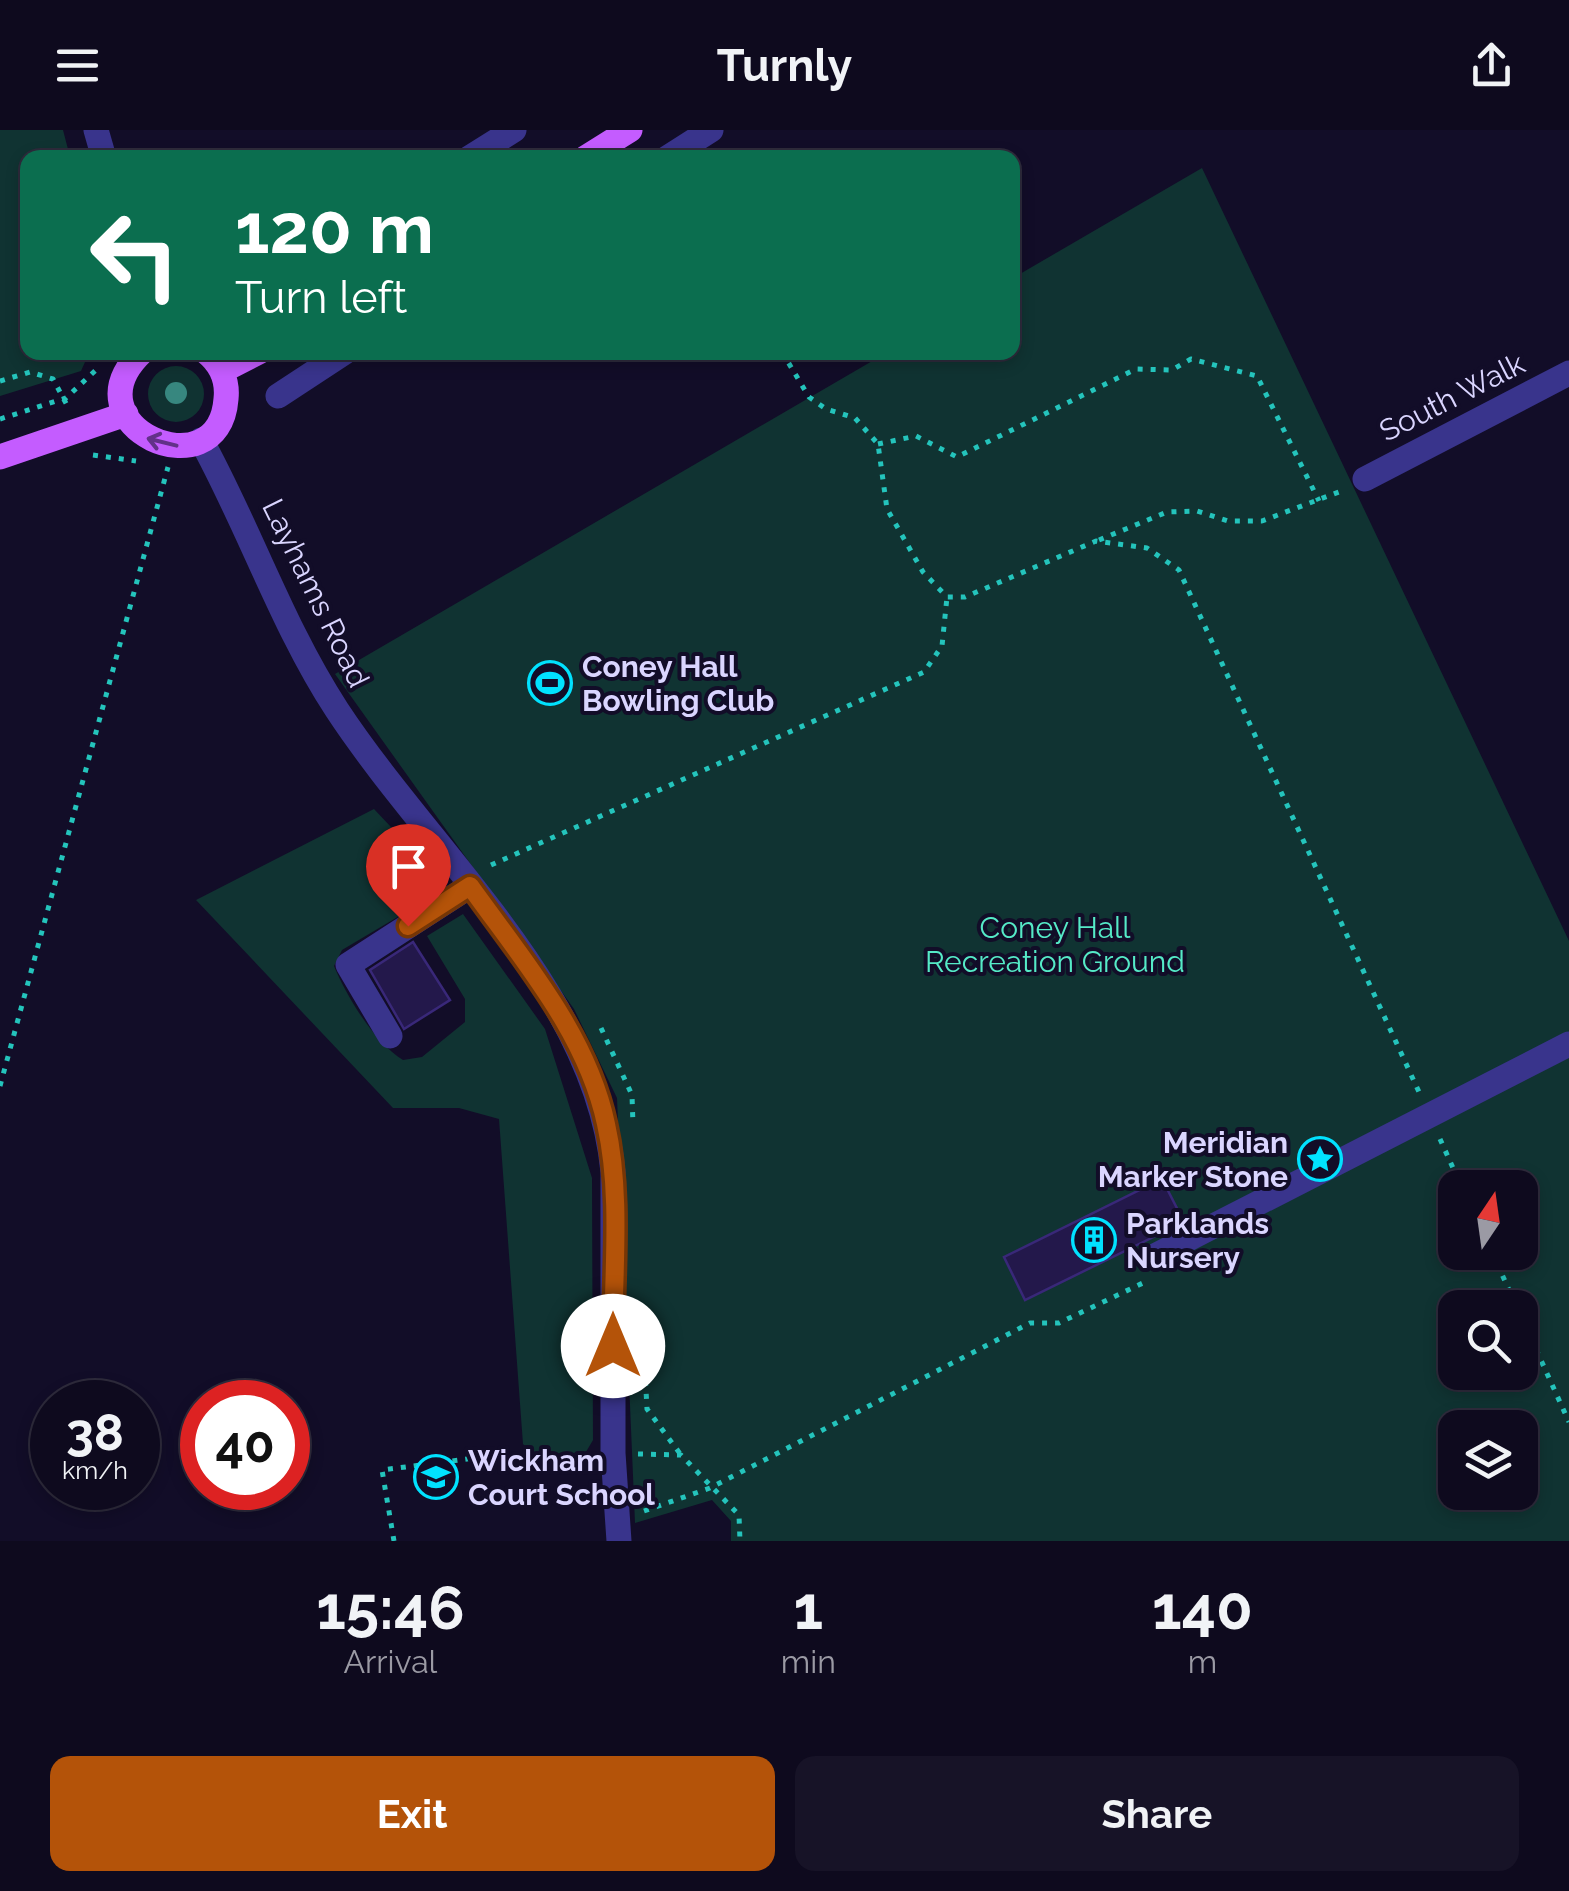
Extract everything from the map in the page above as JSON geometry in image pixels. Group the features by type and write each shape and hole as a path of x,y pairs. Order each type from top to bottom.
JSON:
{"main road":[{"path":"598,150 630,130"},
{"path":"136,360 124,376 121,392 126,414 141,435 171,447 200,440 218,424 226,408 214,362"},
{"path":"0,457 126,414"}],"street":[{"path":"481,150 514,130"},
{"path":"679,150 710,130"},
{"path":"278,396 313,361"},
{"name":"South Walk","path":"1365,479 1569,373"},
{"name":"Layhams Road","path":"200,440 290,626 336,709 470,886 567,1028 593,1080 607,1126 614,1196 612,1453 618,1529"},
{"path":"390,1036 348,965 470,886"},
{"path":"1153,1257 1569,1044"}],"path":[{"path":"878,444 916,436 957,457 1136,369 1172,370 1191,359 1257,376 1319,501"},
{"path":"787,360 809,397 826,409 854,418 878,444 887,510 923,572 947,597 965,597 1166,512 1197,511 1228,521 1262,521 1319,501 1365,479"},
{"path":"0,419 66,398 100,366"},
{"path":"0,381 30,372 54,379 66,398"},
{"path":"75,432 82,456 108,454 147,464"},
{"path":"0,1086 167,472 157,468"},
{"path":"1096,542 1147,548 1180,570 1454,1170"},
{"path":"491,865 924,672 942,646 947,597"},
{"path":"618,1529 710,1488 1030,1323 1059,1323 1150,1279 1153,1257"},
{"path":"1538,1354 1569,1422"},
{"path":"394,1541 382,1470 490,1456 542,1462 612,1453 681,1454 738,1515 740,1541"}],"green space":[{"path":"0,130 63,130 68,150 20,150 20,360 86,360 81,371 0,396"},
{"name":"Coney Hall Recreation Ground","path":"1202,168 1569,941 1569,1541 731,1541 731,1521 712,1500 635,1523 617,1098 574,1009 335,674 874,360 1020,360 1020,274"},
{"path":"176,366 196,374 204,394 196,414 176,422 156,414 148,394 156,374"},
{"path":"374,809 440,879 438,893 342,950 334,966 372,1031 403,1060 422,1057 465,1022 465,999 427,936 463,914 545,1029 592,1178 593,1440 583,1457 542,1462 523,1444 499,1119 459,1108 393,1108 196,900"}],"building":[{"path":"413,942 450,1000 404,1029 370,970"},
{"name":"Parklands Nursery","path":"1162,1179 1184,1222 1025,1300 1004,1257"}],"place":[{"name":"Coney Hall Bowling Club","path":"550,683"},
{"name":"Meridian Marker Stone","path":"1320,1159"},
{"name":"Parklands Nursery","path":"1094,1240"},
{"name":"Wickham Court School","path":"436,1477"}],"route":[{"path":"408,926 470,886 537,980 584,1060 601,1104 611,1150 613,1346"}]}
